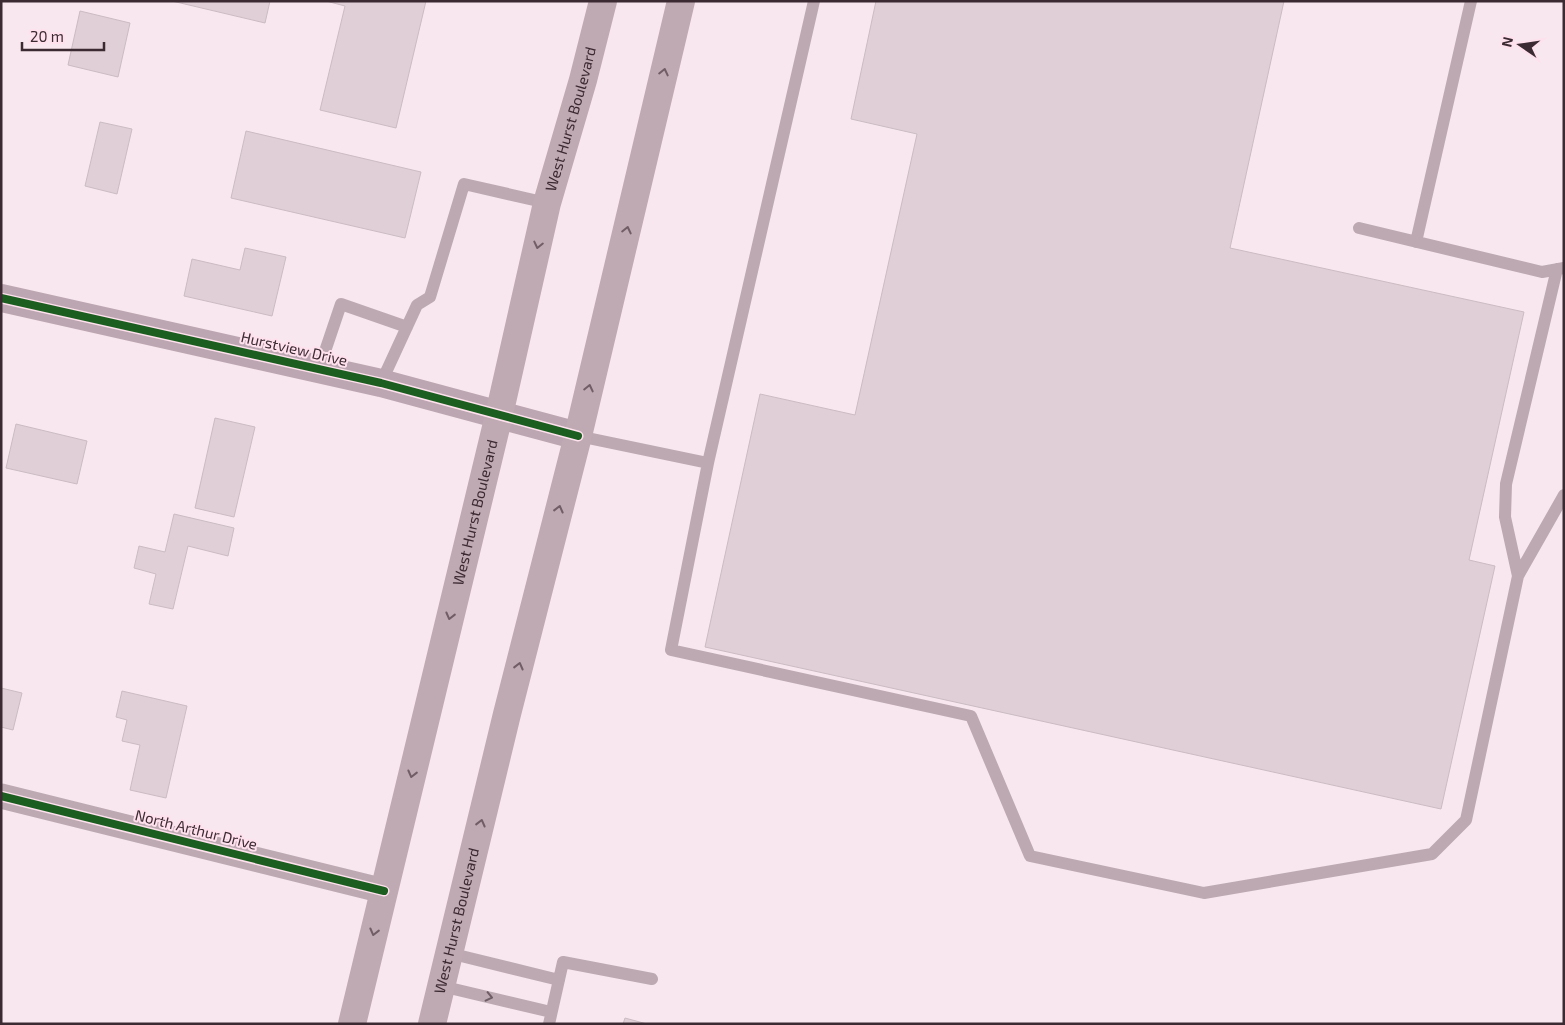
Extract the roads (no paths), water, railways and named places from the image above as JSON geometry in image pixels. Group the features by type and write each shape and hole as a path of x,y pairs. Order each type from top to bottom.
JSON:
{"main road":[{"name":"West Hurst Boulevard","path":"352,1024 499,415 547,203 583,80 603,1"},
{"name":"West Hurst Boulevard","path":"432,1024 507,714 578,436 681,1"}],"street":[{"name":"Hurstview Drive","path":"1,298 381,383 578,436"},
{"name":"North Arthur Drive","path":"1,796 384,891"}],"lane":[{"path":"814,1 708,463 671,650 971,716 1030,856 1204,893 1432,854 1466,820 1518,576 1564,495"},
{"path":"1416,242 1471,1"},
{"path":"381,383 417,306 430,296 464,184 547,203"},
{"path":"1358,228 1542,272 1560,268 1506,484 1505,518 1518,576"},
{"path":"320,369 341,304 407,327"},
{"path":"578,436 708,463"},
{"path":"449,953 559,980"},
{"path":"441,986 550,1018 563,962 652,979"}]}
